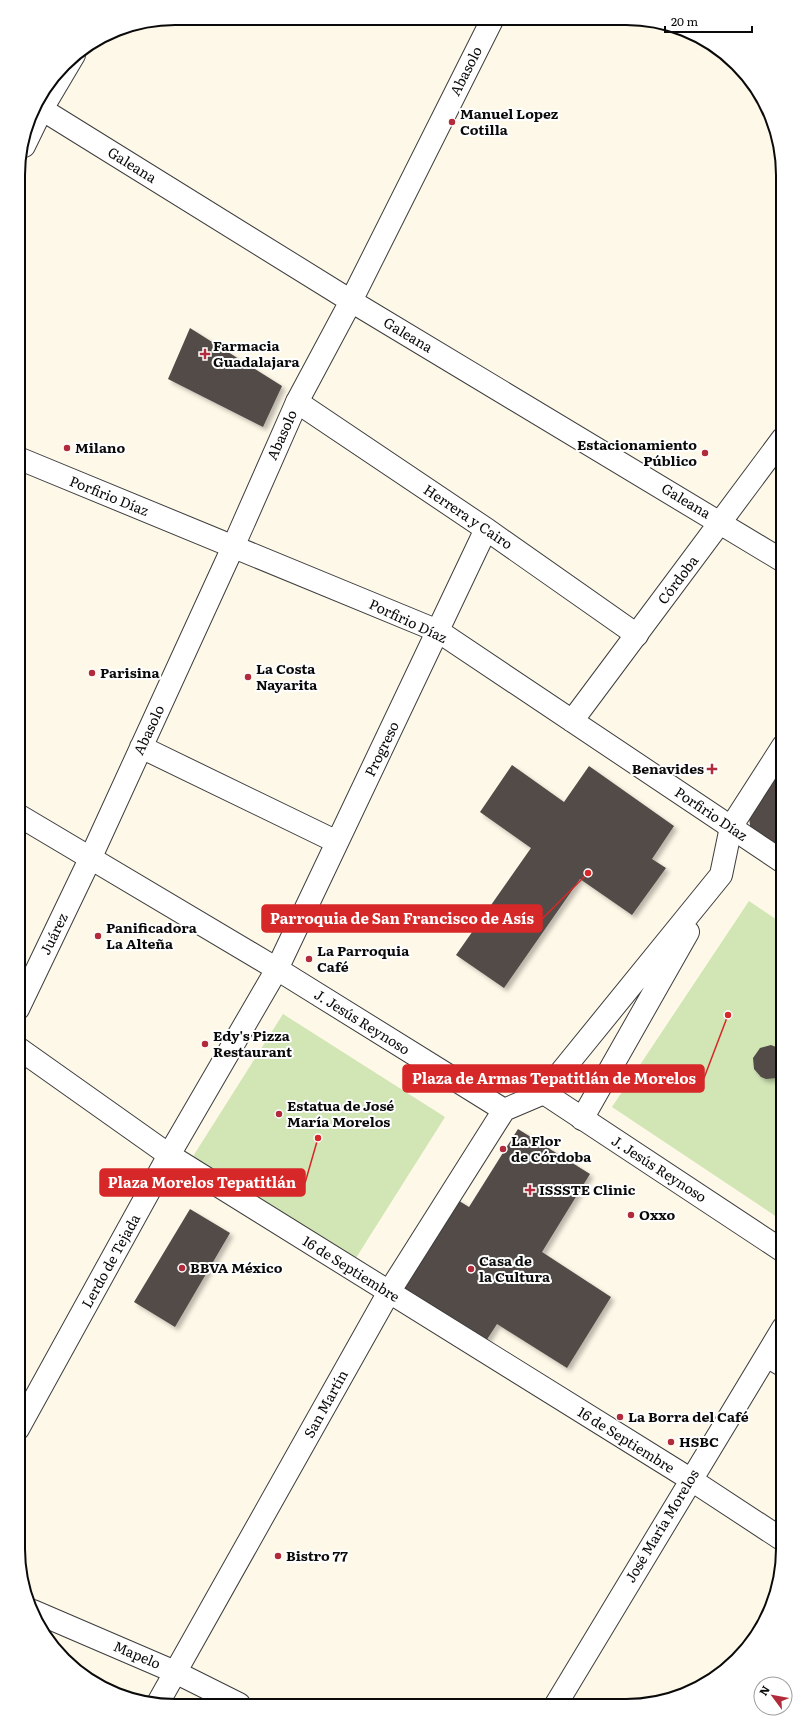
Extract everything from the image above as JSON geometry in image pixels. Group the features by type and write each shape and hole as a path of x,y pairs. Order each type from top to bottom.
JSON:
{"street":[{"name":"Abasolo","path":"90,858 233,547 297,402 351,301 489,25"},
{"name":"Galeana","path":"40,108 351,301 776,557"},
{"name":"Herrera y Cairo","path":"297,402 486,529 637,635"},
{"name":"Córdoba","path":"572,721 776,447"},
{"name":"Porfirio Díaz","path":"25,461 438,632 776,857"},
{"name":"Progreso","path":"276,969 486,529"},
{"path":"141,747 337,842"},
{"path":"582,1118 721,875 731,827 776,757"},
{"name":"J. Jesús Reynoso","path":"25,819 276,969 504,1110"},
{"name":"Juárez","path":"25,994 90,858"},
{"path":"504,1110 544,1093 721,875"},
{"name":"Lerdo de Tejada","path":"25,1416 169,1155 276,969"},
{"name":"16 de Septiembre","path":"25,1053 169,1155 690,1479 776,1535"},
{"name":"J. Jesús Reynoso","path":"544,1093 776,1246"},
{"name":"San Martín","path":"160,1698 388,1292 504,1110"},
{"name":"José María Morelos","path":"559,1699 690,1479 774,1363"},
{"name":"Mapelo","path":"39,1614 175,1672 229,1699"}],"green space":[{"path":"749,901 776,919 776,1216 612,1107"},
{"path":"283,1014 445,1117 354,1261 192,1158"}],"building":[{"name":"Farmacia Guadalajara","path":"190,328 282,386 263,427 168,379"},
{"path":"512,765 564,802 589,766 674,826 652,859 666,868 632,915 580,879 504,988 456,955 531,848 480,812"},
{"path":"776,772 776,849 751,833 748,810"},
{"path":"771,1045 776,1047 776,1078 766,1079 761,1077 754,1069 753,1058 760,1048"},
{"path":"518,1129 590,1174 542,1252 611,1297 567,1368 497,1324 486,1341 400,1287 456,1199 469,1207"},
{"name":"BBVA México","path":"190,1209 230,1233 175,1327 134,1302"}],"place":[{"name":"Manuel Lopez Cotilla","path":"452,122"},
{"name":"Farmacia Guadalajara","path":"205,354"},
{"name":"Milano","path":"67,448"},
{"name":"Estacionamiento Público","path":"705,453"},
{"name":"Parisina","path":"92,673"},
{"name":"La Costa Nayarita","path":"248,677"},
{"name":"Benavides","path":"712,769"},
{"name":"Parroquia de San Francisco de Asís","path":"588,873"},
{"name":"Panificadora La Alteña","path":"98,936"},
{"name":"La Parroquia Café","path":"309,959"},
{"name":"Plaza de Armas Tepatitlán de Morelos","path":"728,1015"},
{"name":"Edy's Pizza Restaurant","path":"205,1044"},
{"name":"Estatua de José María Morelos","path":"279,1114"},
{"name":"Plaza Morelos Tepatitlán","path":"318,1138"},
{"name":"La Flor de Córdoba","path":"503,1149"},
{"name":"ISSSTE Clinic","path":"530,1190"},
{"name":"Oxxo","path":"631,1215"},
{"name":"BBVA México","path":"182,1268"},
{"name":"Casa de la Cultura","path":"471,1269"},
{"name":"La Borra del Café","path":"620,1417"},
{"name":"HSBC","path":"671,1442"},
{"name":"Bistro 77","path":"278,1556"}]}
